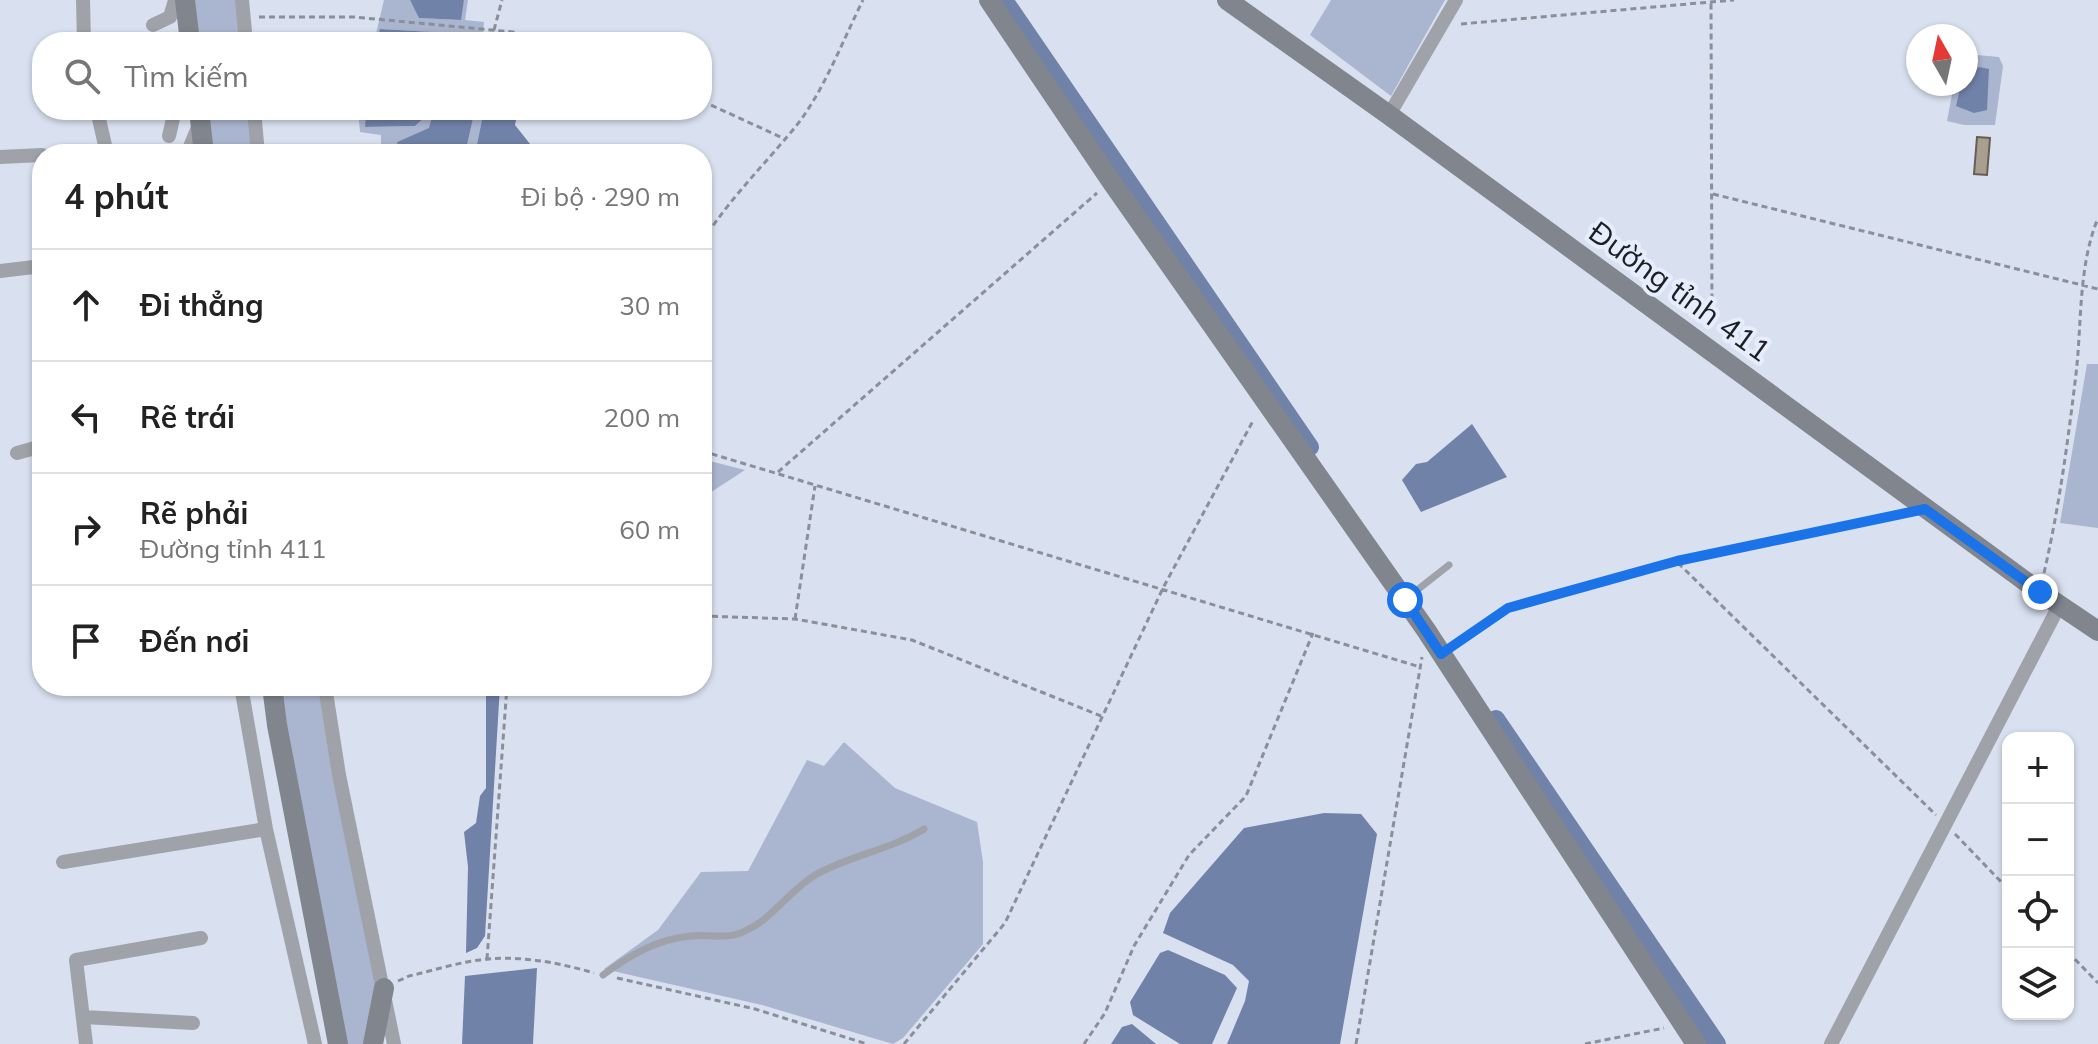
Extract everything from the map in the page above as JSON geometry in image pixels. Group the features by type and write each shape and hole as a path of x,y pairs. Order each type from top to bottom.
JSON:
{"main road":[{"path":"185,0 189,32"},
{"path":"989,0 1111,181 1426,630 1696,1044"},
{"name":"Đường tỉnh 411","path":"1227,0 1389,115 1925,509 2098,631"},
{"path":"201,120 203,144"},
{"path":"273,696 338,1044"},
{"path":"373,1044 384,988"}],"street":[{"path":"83,0 84,32"},
{"path":"153,25 170,17 175,0"},
{"path":"242,0 245,32"},
{"path":"1389,115 1456,0"},
{"path":"99,120 105,144"},
{"path":"169,136 173,120"},
{"path":"190,144 198,120"},
{"path":"255,120 257,144"},
{"path":"0,157 32,155"},
{"path":"0,271 32,267"},
{"path":"17,453 32,449"},
{"path":"1831,1044 2060,604"},
{"path":"243,696 266,829 315,1044"},
{"path":"327,696 339,775 394,1044"},
{"path":"63,862 266,829"},
{"path":"86,1044 76,960 201,938"},
{"path":"84,1017 193,1023"}],"lane":[{"path":"1405,599 1449,565"},
{"path":"603,975 631,954 658,943 694,935 730,936 746,931 774,912 815,875 834,865 904,842 924,829"}],"path":[{"path":"494,30 502,0"},
{"path":"712,229 811,104 863,0"},
{"path":"1441,26 1734,0"},
{"path":"1701,344 1712,322 1711,2"},
{"path":"244,17 354,17 513,32"},
{"path":"712,106 785,139"},
{"path":"778,472 1111,181"},
{"path":"1713,194 2098,289"},
{"path":"2040,592 2056,519 2076,372 2089,242 2098,218"},
{"path":"904,1044 1005,923 1163,588 1265,400"},
{"path":"712,454 1420,667"},
{"path":"795,619 815,486"},
{"path":"1441,654 1508,608 1677,561 1925,509"},
{"path":"1677,561 2002,883"},
{"path":"712,616 795,619 912,640 1102,717"},
{"path":"1356,1044 1426,630"},
{"path":"1084,1044 1105,1013 1134,946 1189,855 1246,796 1313,633"},
{"path":"487,959 506,696"},
{"path":"384,988 409,976 487,959 517,958 562,964 755,1009 867,1044"},
{"path":"2074,958 2098,983"},
{"path":"1585,1044 1683,1024"}],"shaded area":[{"path":"193,0 238,0 241,32 197,32"},
{"path":"384,0 410,0 420,18 460,20 464,0 468,0 465,20 484,22 483,32 381,29 376,32"},
{"path":"410,0 464,0 461,20 419,18"},
{"path":"1331,0 1445,0 1391,96 1310,35"},
{"path":"380,29 433,32 379,32"},
{"path":"1978,55 1999,57 2003,66 1995,125 1964,125 1947,121 1952,96 1959,96 1957,106 1963,96 1978,96"},
{"path":"1978,68 1989,69 1987,110 1974,113 1956,106 1958,96 1978,96"},
{"path":"208,120 251,120 254,144 212,144"},
{"path":"359,120 365,120 365,127 415,126 422,120 432,120 430,128 397,144 381,144 381,135 360,132"},
{"path":"365,120 422,120 415,126 365,127"},
{"path":"431,120 473,120 467,144 397,144 429,128"},
{"path":"473,120 482,120 477,144 467,144"},
{"path":"482,120 516,120 515,125 530,144 477,144"},
{"path":"2087,364 2098,364 2098,528 2060,523"},
{"path":"1472,424 1507,477 1421,512 1402,480 1416,464 1427,462"},
{"path":"712,462 745,470 712,491"},
{"path":"279,696 320,696 332,774 378,985 367,1044 347,1044"},
{"path":"486,696 499,696 485,936 477,948 466,953 468,867 464,832 476,823 480,796 486,788"},
{"path":"844,742 895,788 977,822 983,862 983,944 903,1038 893,1044 762,1005 604,969 658,930 701,872 748,871 807,760 824,766"},
{"path":"1324,813 1361,814 1377,834 1340,1044 1227,1044 1245,1001 1249,981 1233,965 1163,933 1170,913 1244,828"},
{"path":"1168,950 1225,975 1237,988 1212,1044 1180,1044 1133,1015 1130,1002 1160,953"},
{"path":"537,968 533,1044 462,1044 465,976"},
{"path":"1132,1024 1156,1044 1111,1044 1122,1027"}],"building":[{"path":"1977,137 1990,138 1987,175 1974,174"}],"waterway":[{"path":"1004,0 1310,447"},
{"path":"1496,719 1717,1044"}],"route":[{"path":"1405,600 1441,654 1508,608 1677,561 1925,509 2040,592"}]}
